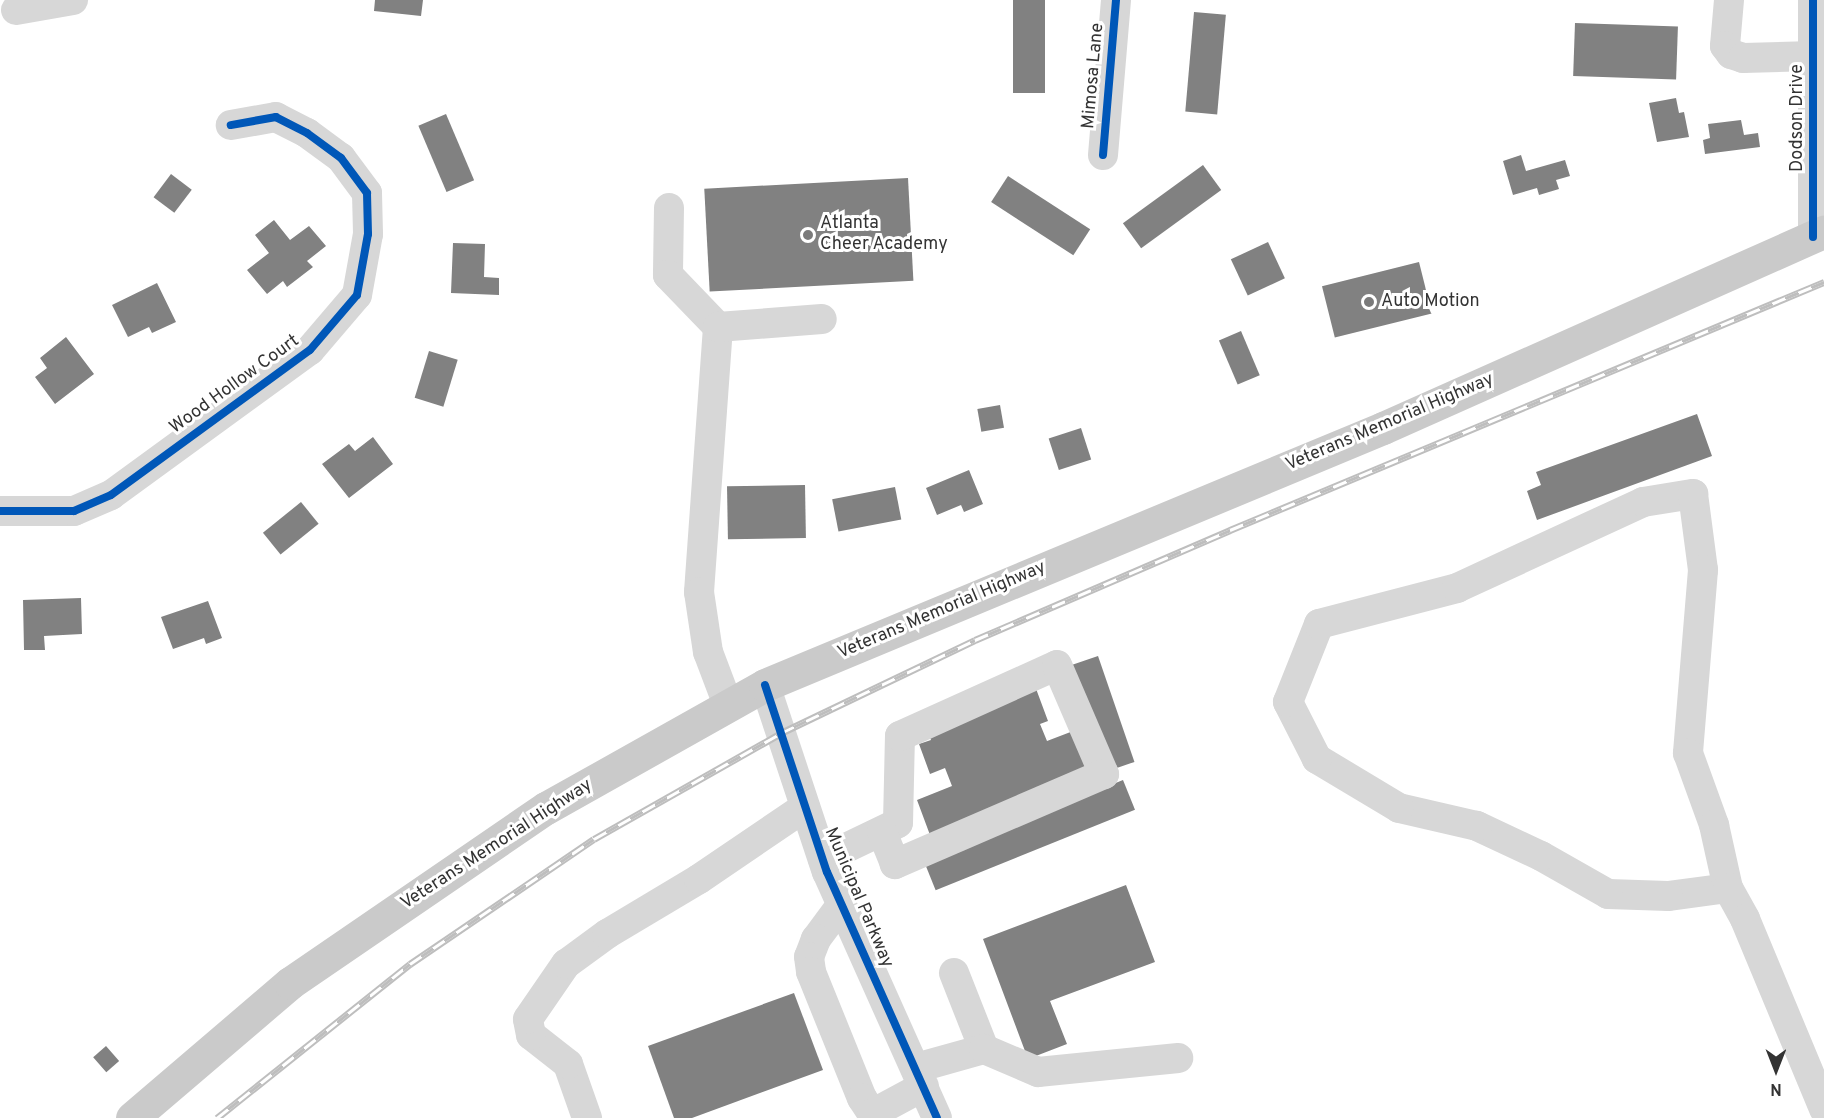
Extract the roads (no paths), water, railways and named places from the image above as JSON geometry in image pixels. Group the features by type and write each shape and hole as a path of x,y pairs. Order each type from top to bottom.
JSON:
{"main road":[{"name":"Veterans Memorial Highway","path":"132,1118 290,983 546,808 765,685 1383,428 1818,234"}],"street":[{"path":"16,10 73,0"},
{"name":"Mimosa Lane","path":"1103,155 1116,0"},
{"path":"1729,0 1725,46 1731,54 1743,58 1813,57"},
{"name":"Dodson Drive","path":"1813,0 1813,57 1819,123 1818,234"},
{"name":"Wood Hollow Court","path":"0,511 74,511 111,495 310,350 357,295 368,234 367,193 341,158 297,128 276,117 231,125"},
{"path":"669,208 668,275 718,327 699,592 708,652 728,705"},
{"path":"718,327 822,319"},
{"path":"1728,888 1668,896 1608,894 1541,856 1477,826 1399,808 1317,759 1288,702 1319,624 1457,588 1643,502 1693,494 1703,570 1688,753 1714,825 1728,888 1745,919 1824,1109"},
{"path":"823,859 898,823 900,736 1056,665 1104,774 895,864 882,831"},
{"name":"Municipal Parkway","path":"765,685 823,859 937,1118"},
{"path":"587,1118 568,1064 531,1035 528,1019 566,964 607,934 699,879 805,807"},
{"path":"842,904 816,939 809,957 811,972 862,1098 874,1116 920,1077 984,1048"},
{"path":"954,973 984,1048 1038,1072 1178,1058"}],"railway":[{"path":"217,1118 410,964 594,839 781,733 975,640 1230,530 1824,282"}],"place":[{"name":"Atlanta Cheer Academy","path":"808,235"},
{"name":"Auto Motion","path":"1369,302"}]}
